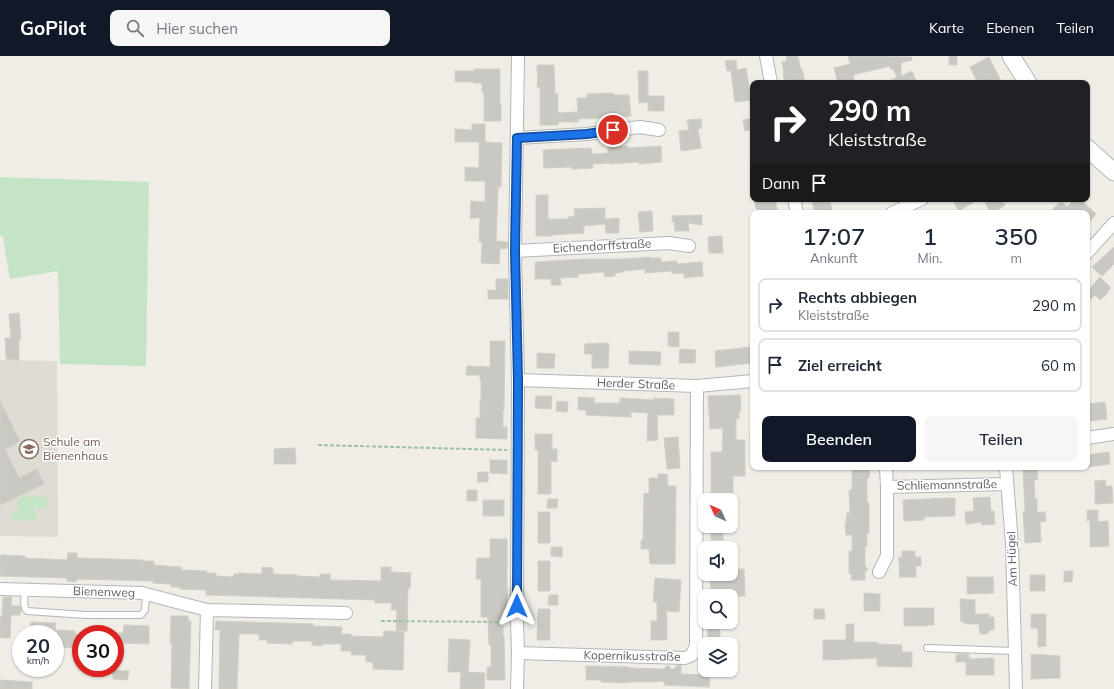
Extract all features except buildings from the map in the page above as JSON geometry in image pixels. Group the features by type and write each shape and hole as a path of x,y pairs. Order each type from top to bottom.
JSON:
{"street":[{"path":"517,689 518,380 515,251 518,56"},
{"path":"766,56 770,80"},
{"path":"1011,56 1026,80"},
{"path":"517,138 587,134 640,127 658,130"},
{"path":"1090,151 1114,172"},
{"path":"898,210 916,202"},
{"path":"1090,250 1114,223"},
{"name":"Eichendorffstraße","path":"515,251 669,243 689,246"},
{"name":"Herder Straße","path":"518,380 697,386 750,381"},
{"name":"Kopernikusstraße","path":"518,654 684,658 692,655 696,645 697,386"},
{"path":"1090,438 1114,434"},
{"name":"Schliemannstraße","path":"879,572 887,556 886,470"},
{"name":"Am Hügel","path":"1006,470 1012,544 1016,689"},
{"name":"Schliemannstraße","path":"887,487 1008,484"},
{"name":"Bienenweg","path":"0,589 142,593 207,610 346,613"},
{"path":"205,689 207,610"}],"lane":[{"path":"25,590 24,606 27,611 86,615 141,615 145,610 146,594"},
{"path":"927,648 1014,651"}],"path":[{"path":"318,445 518,450"},
{"path":"381,621 517,622"}],"shaded area":[{"name":"Schule am Bienenhaus","path":"0,360 57,361 58,537 0,536"}],"green space":[{"path":"0,177 149,182 146,366 60,364 58,271 10,279 3,237 0,236"},
{"path":"25,495 27,497 43,497 48,500 45,508 35,506 34,508 37,513 34,521 16,520 10,515 17,511 19,506 17,503 22,496"}],"place":[{"name":"Schule am Bienenhaus","path":"29,449"}],"route":[{"path":"517,606 518,380 515,251 517,138 587,134 613,130"}]}
